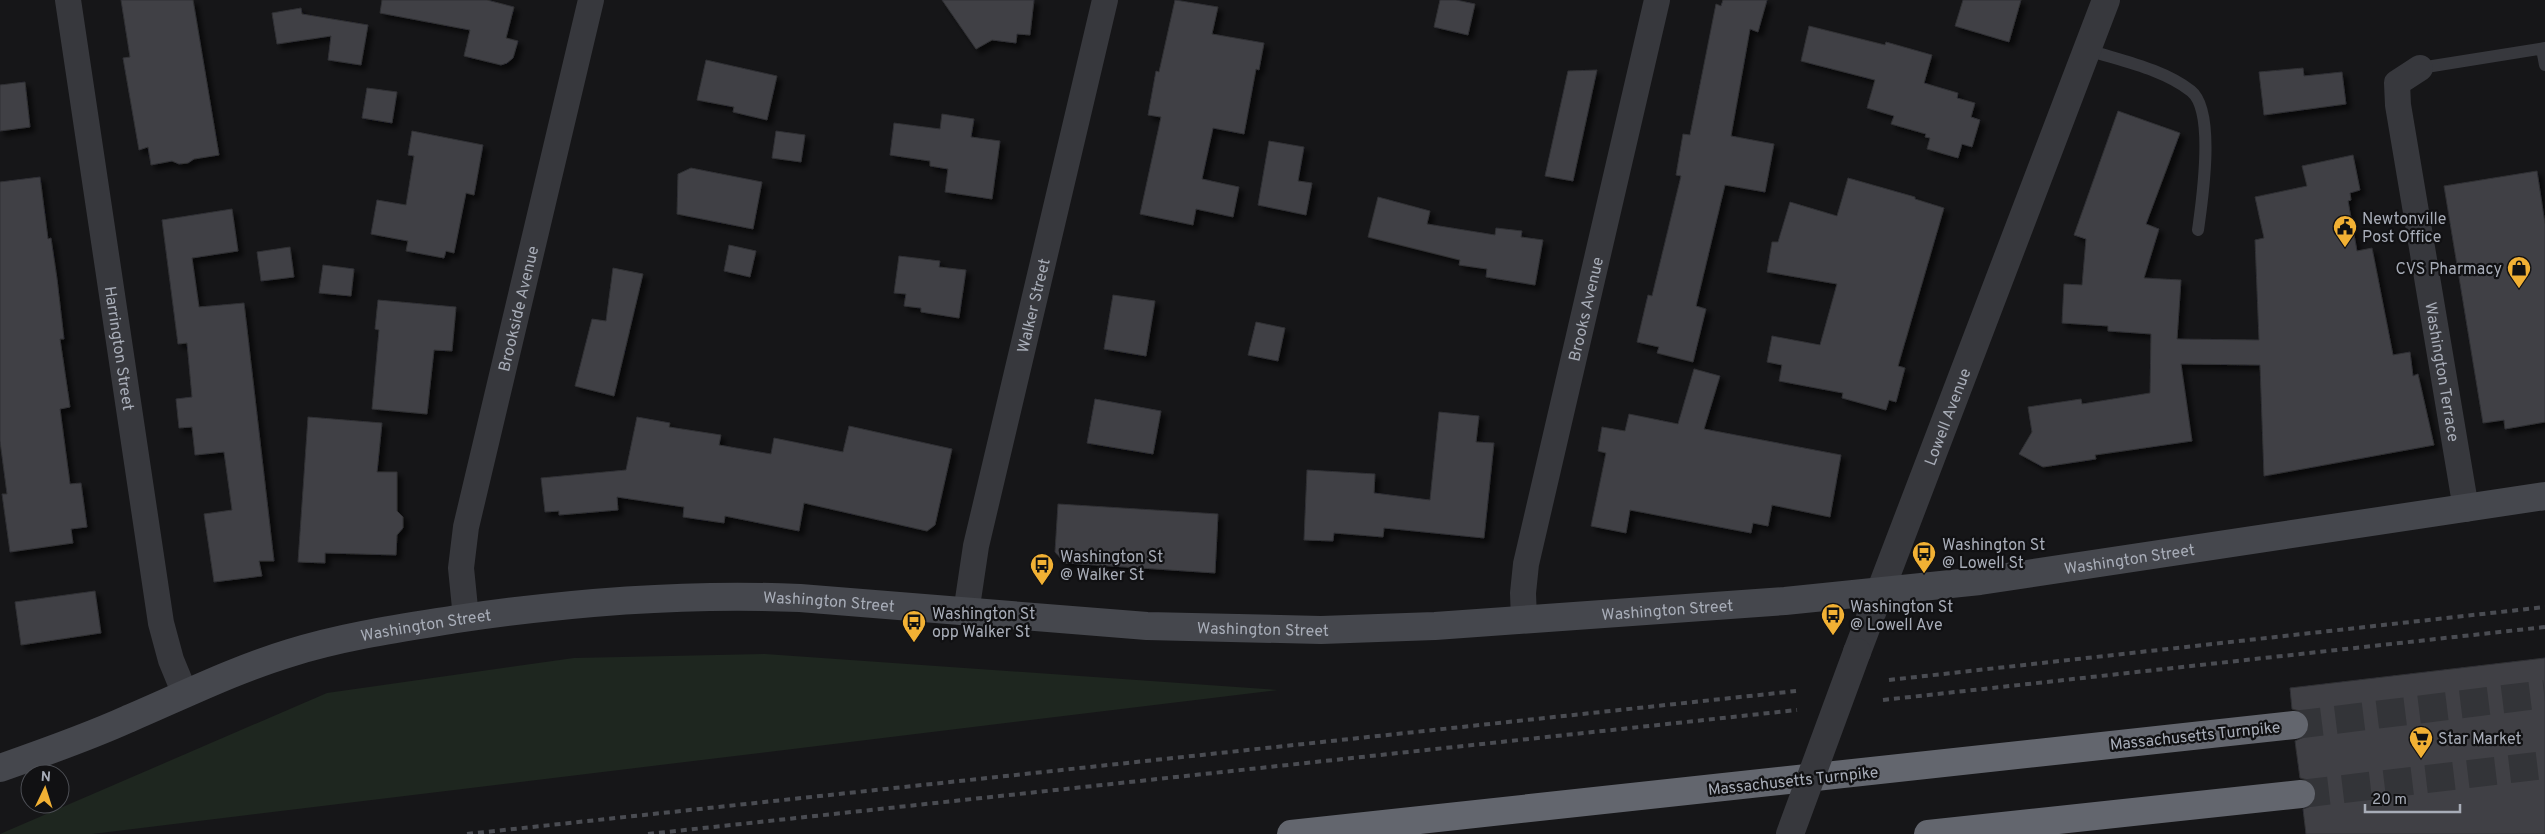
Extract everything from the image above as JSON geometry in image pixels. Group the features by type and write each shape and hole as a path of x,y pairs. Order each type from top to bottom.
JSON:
{"highway":[{"name":"Massachusetts Turnpike","path":"1291,834 2294,725"},
{"path":"1928,834 2301,794"}],"main road":[{"name":"Washington Street","path":"0,768 94,734 241,670 308,647 390,630 466,618 601,601 696,596 800,598 1117,625 1267,630 1378,629 1785,601 1980,581 2545,496"}],"street":[{"name":"Harrington Street","path":"68,0 162,623 171,660 185,694"},
{"name":"Brookside Avenue","path":"466,618 461,568 466,527 591,0"},
{"name":"Walker Street","path":"966,613 976,546 1105,0"},
{"name":"Brooks Avenue","path":"1524,620 1523,593 1526,564 1657,0"},
{"name":"Lowell Avenue","path":"1790,834 1857,652 1882,591 2106,0"},
{"name":"Washington Terrace","path":"2420,68 2397,83 2398,105 2466,509"}],"lane":[{"path":"2420,68 2544,48 2545,65"},
{"path":"2088,50 2163,75 2193,92 2204,116 2206,176 2198,230"}],"shaded area":[{"path":"765,654 1278,690 92,834 0,834 46,814 70,814 70,804 327,693 574,658"}],"building":[{"path":"121,0 193,0 219,155 194,159 188,163 179,164 172,161 151,165 148,147 139,150 123,58 130,57"},
{"path":"382,0 487,0 514,7 506,38 518,41 513,58 501,65 464,56 470,30 380,13"},
{"path":"942,0 1034,0 1030,35 1017,34 1016,43 992,40 976,49"},
{"path":"1175,0 1218,7 1212,34 1264,43 1259,70 1256,69 1244,134 1213,128 1202,179 1239,187 1233,217 1196,209 1193,225 1140,214 1161,117 1148,115 1156,71 1159,72"},
{"path":"1440,0 1456,0 1475,4 1468,35 1434,27"},
{"path":"1723,0 1767,0 1758,32 1750,29 1731,136 1774,144 1765,192 1725,185 1696,306 1706,309 1693,362 1657,353 1659,347 1637,342 1648,295 1652,296 1681,176 1676,175 1683,134 1690,135 1716,4 1721,6"},
{"path":"1963,0 2021,0 2009,42 1955,26"},
{"path":"301,8 302,14 368,25 361,65 328,60 331,36 277,44 272,13"},
{"path":"1809,26 1885,45 1886,42 1932,55 1924,83 1958,93 1957,98 1975,103 1971,117 1980,120 1972,147 1962,144 1958,158 1927,149 1930,138 1925,137 1926,134 1891,124 1894,116 1867,108 1875,80 1801,61"},
{"path":"706,60 777,76 767,120 733,112 734,107 697,100"},
{"path":"2303,68 2304,76 2342,72 2346,104 2264,115 2259,72"},
{"path":"1597,70 1573,181 1545,176 1568,71"},
{"path":"25,82 30,127 0,131 0,85"},
{"path":"367,88 397,92 392,123 362,118"},
{"path":"2118,111 2180,133 2146,224 2159,229 2144,278 2181,280 2177,339 2259,340 2255,240 2264,238 2255,197 2307,186 2302,166 2353,155 2360,190 2350,193 2351,200 2348,201 2357,251 2372,248 2393,355 2410,352 2413,376 2418,374 2434,445 2264,476 2260,365 2181,364 2192,441 2095,455 2096,459 2043,467 2019,454 2032,432 2028,407 2081,399 2082,404 2150,393 2151,334 2108,331 2108,326 2062,323 2064,284 2082,285 2086,239 2074,235"},
{"path":"942,114 974,119 971,137 1000,141 992,199 945,192 948,169 930,166 930,161 890,155 894,123 940,129"},
{"path":"412,131 483,145 474,195 466,193 454,253 446,251 444,258 406,251 408,241 371,234 377,200 406,205 414,156 408,155"},
{"path":"776,131 805,135 801,162 772,158"},
{"path":"1269,141 1304,147 1298,181 1312,183 1306,215 1258,205"},
{"path":"691,168 762,182 753,229 677,214 678,174"},
{"path":"2537,171 2545,224 2545,422 2505,429 2504,420 2483,423 2444,186"},
{"path":"40,177 48,239 51,238 64,339 60,339 70,407 60,409 70,484 81,483 87,527 71,529 73,543 10,552 2,494 7,494 0,441 0,182"},
{"path":"1848,178 1915,197 1915,199 1944,208 1898,366 1905,368 1896,402 1889,400 1886,410 1842,398 1843,393 1779,381 1782,365 1767,362 1772,336 1820,345 1837,284 1767,272 1772,242 1778,242 1790,202 1837,216"},
{"path":"1378,197 1430,211 1427,224 1495,235 1496,228 1522,231 1521,237 1543,240 1535,285 1486,277 1487,269 1459,265 1460,260 1368,237"},
{"path":"232,209 238,251 192,258 199,307 244,303 274,561 259,561 262,576 214,582 204,514 232,510 224,452 195,455 192,427 179,428 176,399 192,397 187,343 178,344 162,220"},
{"path":"729,245 756,251 750,277 724,271"},
{"path":"290,247 294,277 261,281 257,252"},
{"path":"899,256 940,261 939,267 966,270 959,318 921,312 921,308 904,306 906,294 894,293"},
{"path":"323,265 354,269 351,296 319,293"},
{"path":"613,268 643,274 614,396 575,386 592,319 606,321"},
{"path":"1113,295 1155,301 1146,356 1104,349"},
{"path":"378,300 456,307 452,351 434,350 427,414 372,409 379,330 375,329"},
{"path":"1256,322 1285,328 1278,361 1248,355"},
{"path":"1694,369 1720,376 1704,429 1841,455 1830,517 1772,505 1768,526 1753,523 1751,533 1630,510 1626,533 1591,526 1606,453 1598,451 1602,427 1625,431 1629,414 1678,424"},
{"path":"1095,399 1161,411 1153,454 1087,443"},
{"path":"1439,412 1479,416 1476,442 1494,443 1484,538 1384,528 1383,537 1334,533 1333,541 1304,540 1307,470 1375,474 1374,493 1430,500"},
{"path":"308,417 382,423 377,472 397,472 397,511 403,517 403,528 397,535 396,555 325,553 325,563 298,562"},
{"path":"637,417 670,423 669,427 721,435 719,445 771,454 774,438 843,452 849,426 952,449 935,525 927,531 804,503 799,531 725,516 724,523 683,517 684,507 617,497 618,510 559,515 559,511 545,512 541,478 626,470"},
{"path":"1058,504 1218,514 1215,573 1065,563 1055,552"},
{"path":"95,591 101,633 21,645 15,602"},
{"name":"Star Market","path":"2545,658 2545,834 2306,834 2303,809 2311,806 2315,801 2316,792 2313,784 2308,780 2300,778 2295,741 2304,737 2310,724 2306,715 2292,709 2290,688"}],"tunnel":[{"path":"2294,725 2545,694"},
{"path":"2301,794 2545,765"}],"railway":[{"path":"1889,680 2545,607"},
{"path":"1883,700 2545,627"},
{"path":"467,834 1796,691"},
{"path":"648,834 1797,710"}],"place":[{"name":"Newtonville Post Office","path":"2345,248"},
{"name":"CVS Pharmacy","path":"2519,289"},
{"name":"Washington St @ Lowell St","path":"1924,574"},
{"name":"Washington St @ Walker St","path":"1042,586"},
{"name":"Washington St @ Lowell Ave","path":"1833,636"},
{"name":"Washington St opp Walker St","path":"914,643"},
{"name":"Star Market","path":"2421,759"}]}
